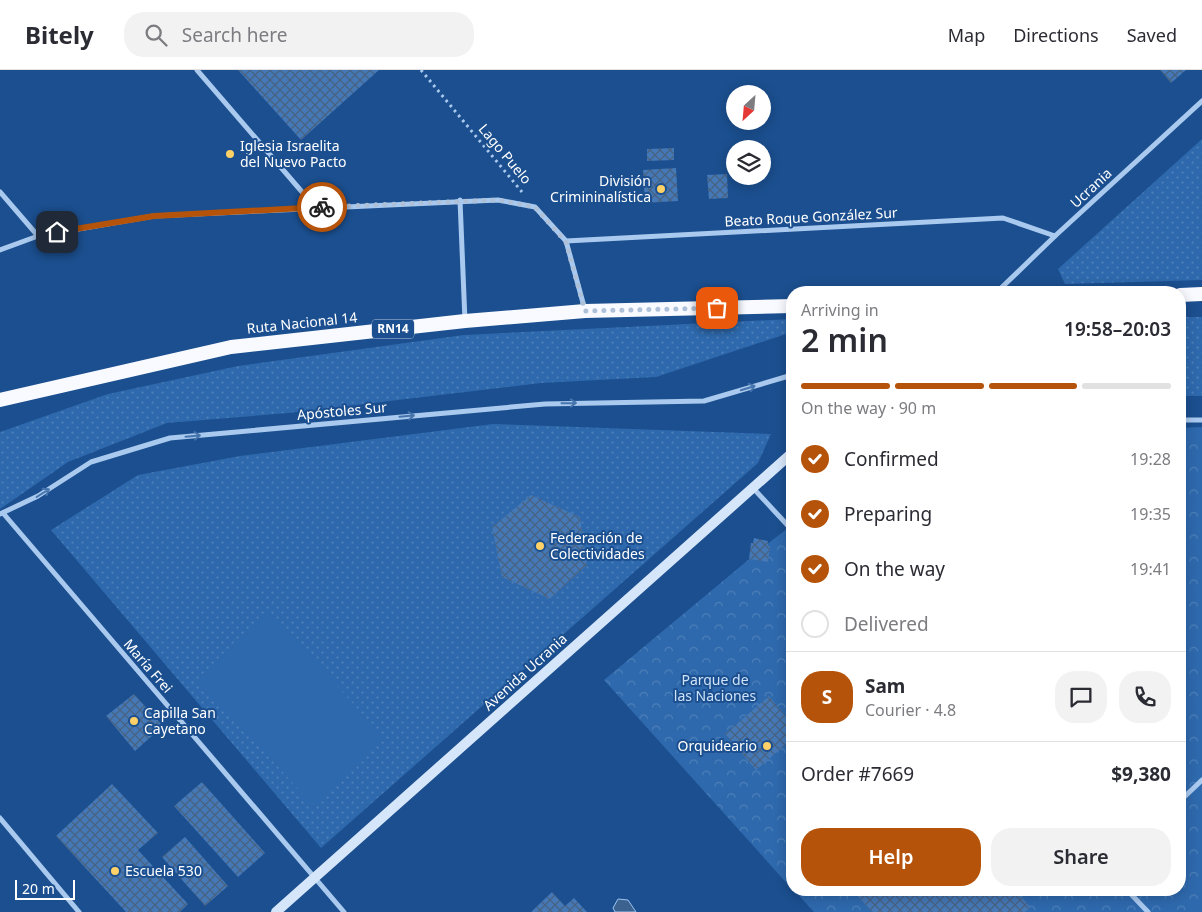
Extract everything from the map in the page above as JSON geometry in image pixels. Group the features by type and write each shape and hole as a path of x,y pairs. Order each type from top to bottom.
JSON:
{"highway":[{"path":"1186,295 1202,294"},
{"name":"Ruta Nacional 14","path":"0,400 231,347 465,321 585,311 786,306"}],"main road":[{"name":"Avenida Ucrania","path":"276,912 786,458"}],"street":[{"path":"196,70 315,207"},
{"name":"Ucrania","path":"1002,286 1202,101"},
{"path":"0,192 38,236"},
{"path":"460,200 465,321"},
{"path":"0,250 38,236 154,216 460,200 498,200 535,207 566,242 585,311"},
{"name":"Beato Roque González Sur","path":"566,242 1003,218 1055,236"},
{"name":"Apóstoles Sur","path":"1,514 38,496 91,462 170,438 545,404 704,401 786,376"},
{"path":"1186,420 1202,420"},
{"path":"753,488 786,524"},
{"name":"María Frei","path":"1,514 344,912"},
{"path":"1186,795 1202,780"},
{"path":"0,818 79,912"},
{"path":"1133,896 1148,912"}],"path":[{"name":"Lago Puelo","path":"421,70 535,207"}],"green space":[{"path":"1202,139 1202,280 1065,284 1058,269"},
{"path":"1186,317 1202,317 1202,396 1186,396"},
{"path":"786,319 786,334 656,377 541,383 288,413 167,423 68,462 0,509 0,432 108,394 238,366 464,335"},
{"path":"493,424 771,434 758,463 321,848 51,530 138,475 240,456"},
{"path":"1202,427 1202,912 814,912 799,896 1186,896 1186,428"},
{"name":"Parque de las Naciones","path":"786,530 786,882 604,680"},
{"path":"271,613 384,738 312,804 198,679"}],"water":[{"path":"618,899 628,900 636,912 615,912 613,908"}],"building":[{"path":"238,70 379,70 301,140"},
{"path":"1160,70 1186,70 1171,83"},
{"path":"674,148 674,160 647,161 647,149"},
{"path":"676,168 678,201 645,203 643,170"},
{"path":"726,174 728,198 709,199 707,175"},
{"name":"Federación de Colectividades","path":"531,495 580,517 587,565 550,599 502,577 492,527"},
{"path":"754,538 768,541 768,546 770,546 768,562 749,559 751,543 753,543"},
{"name":"Capilla San Cayetano","path":"134,694 163,726 135,751 106,716"},
{"path":"769,696 786,717 786,744 756,770 725,734"},
{"path":"202,782 265,853 238,877 174,806"},
{"path":"112,784 158,833 138,850 188,904 180,912 126,912 56,836"},
{"path":"185,837 228,886 205,906 162,857"},
{"path":"552,892 565,906 574,898 587,912 531,912"},
{"path":"857,896 1021,896 1030,907 1025,912 872,912"}],"way so far":[{"path":"322,207 460,200 498,200 535,207 566,242 585,311 717,308"}],"place":[{"name":"Iglesia Israelita del Nuevo Pacto","path":"230,154"},
{"name":"División Crimininalística","path":"661,189"},
{"name":"Federación de Colectividades","path":"540,546"},
{"name":"Capilla San Cayetano","path":"134,721"},
{"name":"Orquideario","path":"767,746"},
{"name":"Escuela 530","path":"115,871"}],"route":[{"path":"57,232 154,216 322,207"}]}
